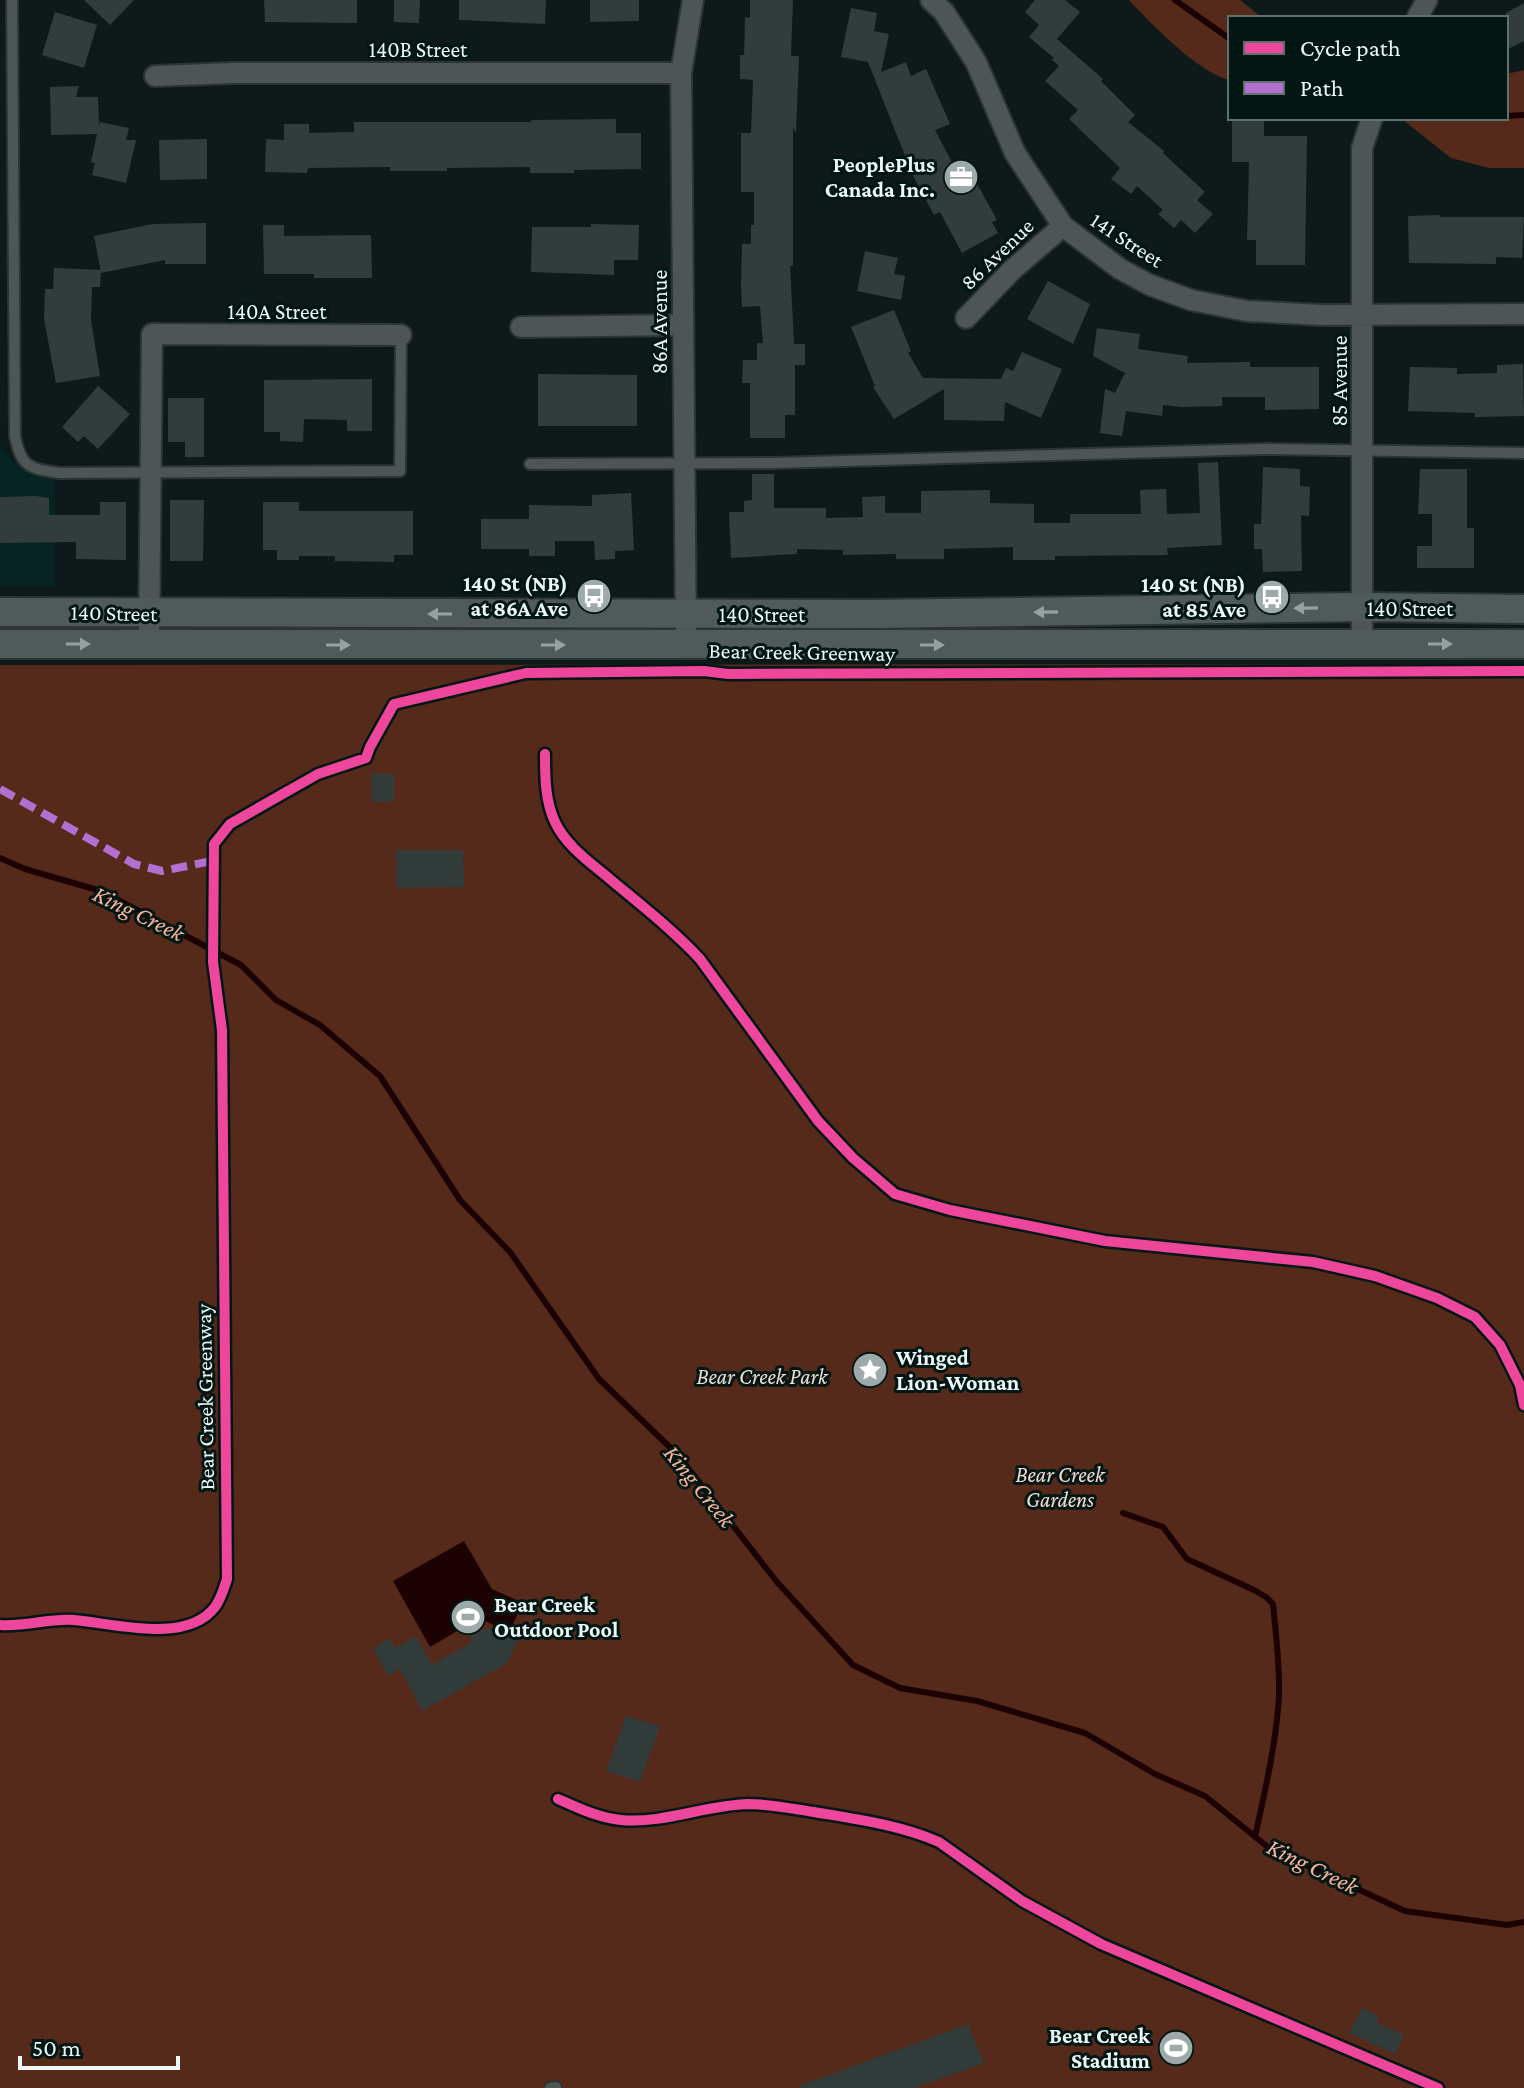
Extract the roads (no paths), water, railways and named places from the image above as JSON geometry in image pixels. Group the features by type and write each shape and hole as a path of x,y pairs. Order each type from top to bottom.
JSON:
{"main road":[{"name":"140 Street","path":"0,612 872,614 1363,607 1524,609"},
{"name":"140 Street","path":"0,644 1524,644"}],"street":[{"name":"86A Avenue","path":"686,645 681,73 693,0"},
{"name":"141 Street","path":"931,0 944,12 976,62 1015,153 1063,226 1120,269 1150,285 1191,300 1247,311 1363,315 1524,314"},
{"name":"140B Street","path":"155,76 233,73 681,73"},
{"name":"85 Avenue","path":"1362,645 1362,148 1371,120"},
{"name":"86 Avenue","path":"966,318 1012,270 1063,226"},
{"path":"521,327 683,325"},
{"name":"140A Street","path":"150,471 152,334 401,335"},
{"path":"149,645 150,471"}],"lane":[{"path":"12,0 15,437 20,458 35,469 59,473 400,471 401,335"},
{"path":"530,464 684,464 1264,449 1524,453"}],"waterway":[{"path":"1175,0 1228,38"},
{"path":"1508,116 1524,115"},
{"name":"King Creek","path":"0,858 25,869 101,891 241,965 276,1000 320,1025 380,1076 460,1200 510,1252 599,1379 678,1455 777,1582 853,1665 900,1688 977,1701 1085,1733 1155,1774 1205,1796 1269,1848 1405,1911 1507,1925 1524,1922"},
{"path":"1123,1513 1163,1527 1187,1559 1254,1590 1273,1604 1278,1715 1255,1837"}],"place":[{"name":"PeoplePlus Canada Inc.","path":"961,177"},
{"name":"140 St (NB) at 86A Ave","path":"594,596"},
{"name":"140 St (NB) at 85 Ave","path":"1272,597"},
{"name":"Winged Lion-Woman","path":"870,1370"},
{"name":"Bear Creek Outdoor Pool","path":"468,1617"},
{"name":"Bear Creek Stadium","path":"1176,2048"}],"park label":[{"name":"Bear Creek Park","path":"762,1376"},
{"name":"Bear Creek Gardens","path":"1060,1486"}]}
